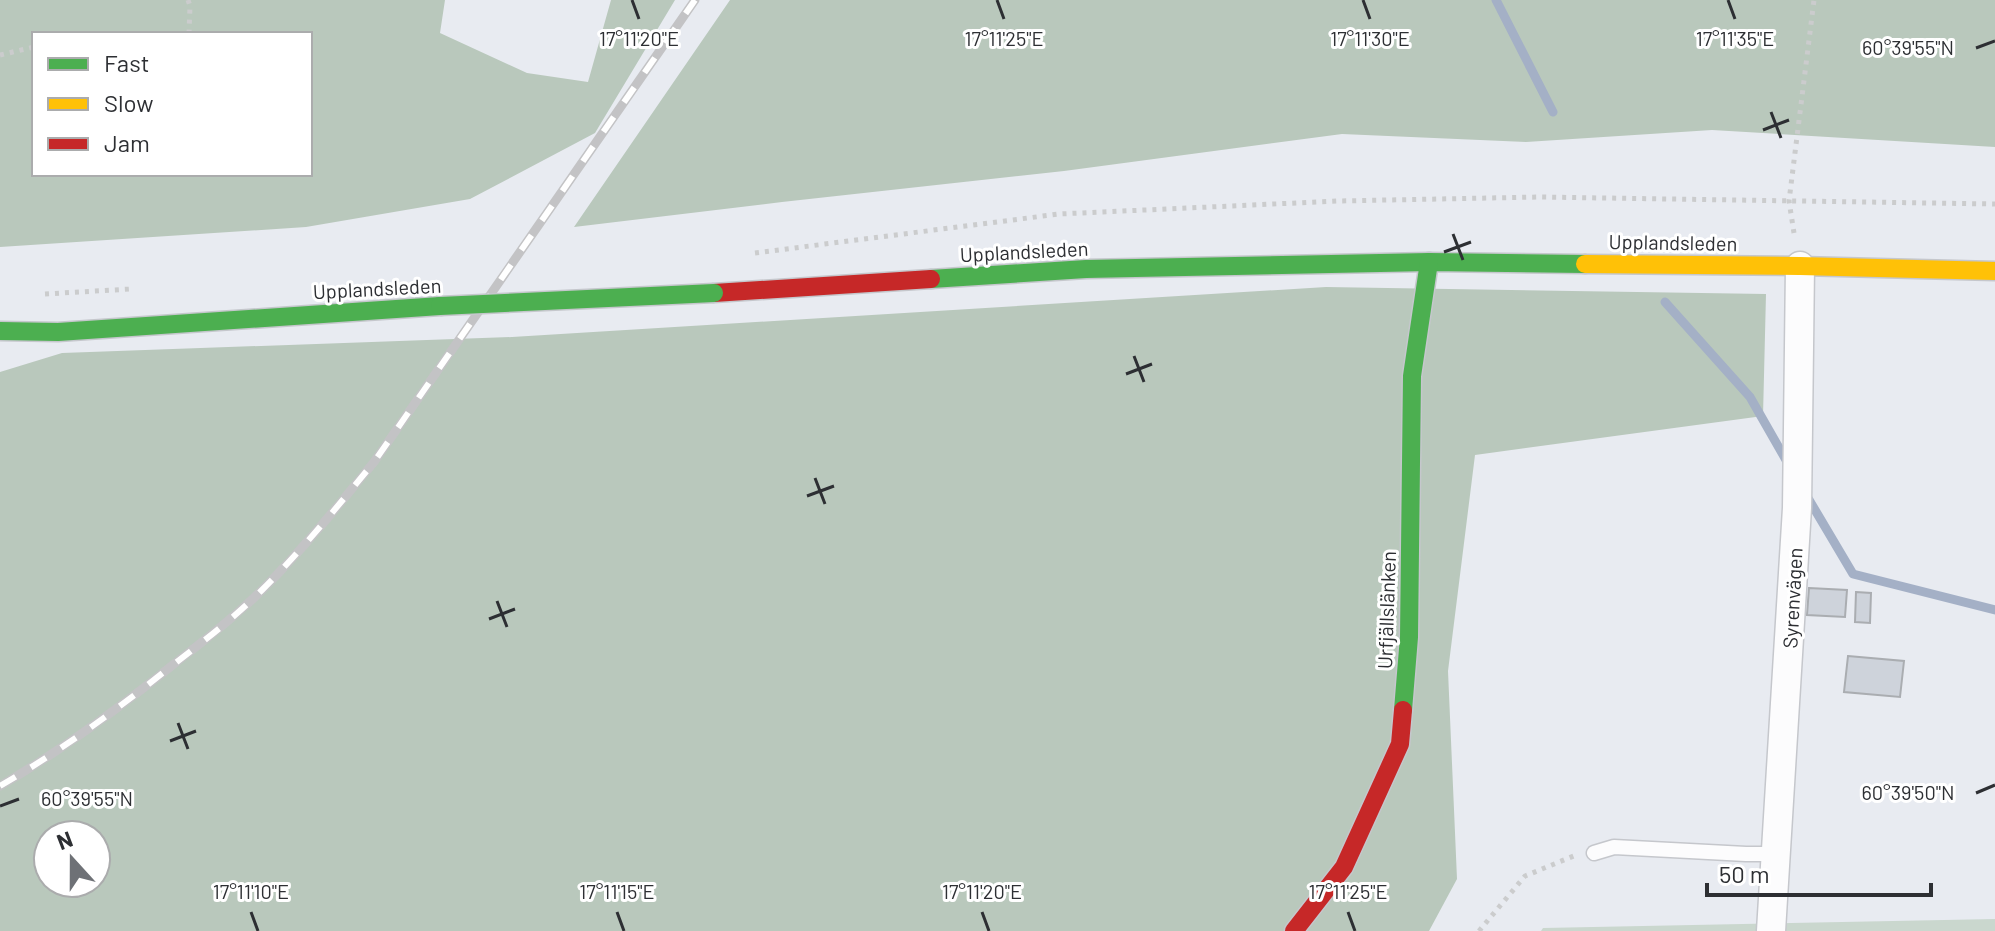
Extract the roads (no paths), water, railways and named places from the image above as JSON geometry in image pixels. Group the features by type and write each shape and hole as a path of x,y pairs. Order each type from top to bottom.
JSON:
{"street":[{"name":"Upplandsleden","path":"0,331 58,332 274,316 714,293 1086,269 1429,262 1995,271"},
{"name":"Urfjällslänken","path":"1294,931 1344,867 1400,744 1409,637 1412,376 1429,262"},
{"name":"Syrenvägen","path":"1771,931 1797,508 1800,266"},
{"name":"Upplandsleden","path":"14,347 58,332"}],"lane":[{"path":"1594,853 1614,847 1776,854"}],"waterway":[{"path":"1496,0 1553,112"},
{"path":"1665,302 1750,397 1790,467"},
{"path":"1805,493 1853,574 1995,610"}],"railway":[{"path":"0,786 89,728 208,638 252,600 306,544 374,462 695,0"}]}
